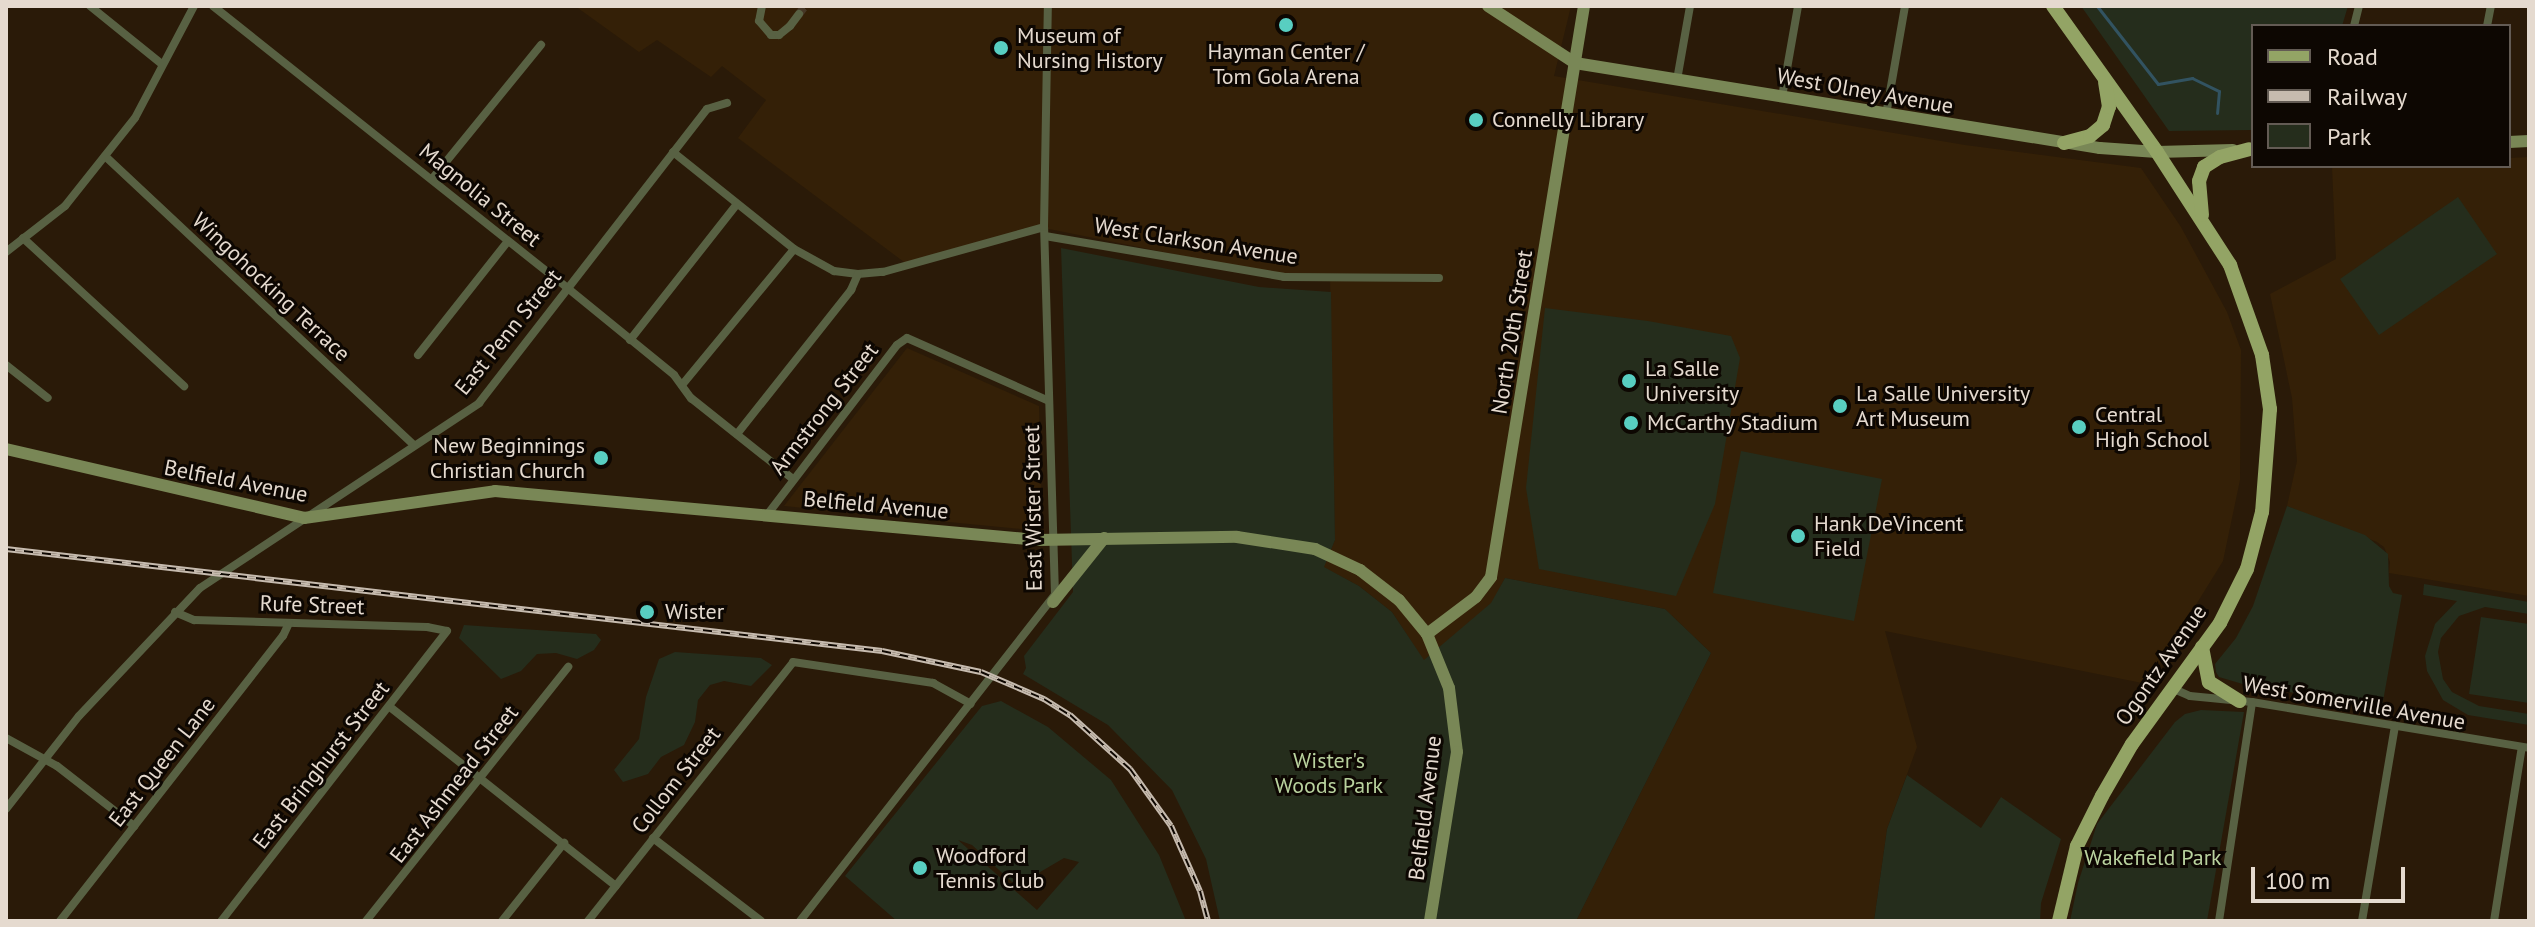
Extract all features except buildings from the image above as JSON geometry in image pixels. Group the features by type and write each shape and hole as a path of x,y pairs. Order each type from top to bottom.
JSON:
{"main road":[{"name":"Ogontz Avenue","path":"2053,6 2157,152 2230,265 2249,310 2262,355 2270,409 2262,512 2247,569 2220,623 2132,744 2077,846 2059,921"},
{"path":"2064,143 2090,136 2103,125 2109,107 2104,78"},
{"path":"2204,223 2199,181 2204,167 2220,157 2251,149"},
{"path":"2202,647 2209,682 2246,701"}],"street":[{"path":"90,6 162,64"},
{"path":"6,252 65,206 139,112 194,6"},
{"name":"Magnolia Street","path":"213,6 630,340 682,385 691,398 793,479"},
{"path":"762,6 759,21 771,35 779,35 799,14"},
{"name":"East Wister Street","path":"800,921 1053,602 1044,232 1048,6"},
{"name":"West Olney Avenue","path":"1488,6 1575,63 2064,143 2157,152 2251,149"},
{"name":"North 20th Street","path":"1427,634 1476,597 1491,577 1584,6"},
{"path":"1677,80 1690,6"},
{"path":"1782,97 1798,6"},
{"path":"1886,115 1905,6"},
{"path":"432,179 541,45"},
{"name":"East Penn Street","path":"6,809 79,716 175,612 216,575 479,403 707,109 727,103"},
{"name":"West Clarkson Avenue","path":"673,152 794,249 817,264 858,274 883,272 1044,232 1284,277 1439,278"},
{"name":"Wingohocking Terrace","path":"105,156 413,444"},
{"path":"630,340 737,204"},
{"path":"23,238 184,386"},
{"path":"418,355 508,241"},
{"path":"682,385 794,249"},
{"path":"737,434 851,290 858,274"},
{"name":"Armstrong Street","path":"767,515 897,345 907,338 1049,401"},
{"path":"6,365 48,398"},
{"name":"Belfield Avenue","path":"6,449 304,518 486,491 1053,540 1237,537 1315,549 1375,580 1399,600 1427,634 1449,688 1457,735 1454,778 1430,921"},
{"path":"1053,602 1104,538"},
{"name":"Rufe Street","path":"175,612 194,620 427,627 447,631"},
{"name":"East Queen Lane","path":"60,921 283,636 289,623"},
{"name":"East Bringhurst Street","path":"221,921 447,631"},
{"name":"Collom Street","path":"591,918 793,662 926,681 942,686 971,704"},
{"name":"East Ashmead Street","path":"366,921 568,667"},
{"name":"West Somerville Avenue","path":"2174,689 2190,696 2246,701 2526,748"},
{"path":"2219,921 2246,701"},
{"path":"390,707 616,886"},
{"path":"2362,921 2395,726"},
{"path":"6,738 45,759 134,826"},
{"path":"2494,921 2526,748"},
{"path":"653,838 761,921"},
{"path":"502,921 564,843"},
{"path":"591,918 602,921"}],"shaded area":[{"name":"La Salle University","path":"575,6 1571,6 1554,76 1965,145 2141,168 2181,227 2227,312 2241,350 2240,480 2223,561 2147,684 1885,631 1917,747 1887,829 1874,921 1576,921 1711,653 1665,609 1505,578 1492,603 1424,661 1392,612 1359,586 1323,567 1335,540 1330,277 1288,277 1044,228 908,265 738,138 766,100 722,66 711,77 657,40 639,52"},
{"path":"2529,157 2529,596 2389,573 2390,562 2384,547 2377,542 2287,506 2297,461 2292,398 2270,294 2336,259 2332,168 2511,168 2511,158"},
{"path":"907,348 1039,406 1042,531 784,506"}],"green space":[{"path":"2081,6 2348,6 2343,24 2251,24 2251,130 2169,131"},
{"path":"2458,197 2497,254 2379,335 2340,279"},
{"name":"Wister's Woods Park","path":"1061,248 1259,287 1331,292 1335,540 1324,567 1359,586 1392,612 1424,660 1491,603 1505,578 1665,609 1711,653 1576,921 1220,921 1206,859 1172,790 1108,725 1023,674 1026,668 1024,656 1073,592"},
{"name":"McCarthy Stadium","path":"1545,308 1648,321 1731,336 1740,358 1715,504 1676,596 1539,569 1526,488"},
{"name":"Hank DeVincent Field","path":"1741,451 1882,479 1854,621 1713,593"},
{"path":"2287,506 2365,535 2388,554 2389,586 2393,593 2402,595 2382,707 2246,685 2219,677 2216,672 2215,664 2236,638 2253,606"},
{"path":"2424,584 2529,602 2529,614 2485,607 2459,616 2441,638 2438,652 2443,679 2452,692 2479,706 2529,714 2529,725 2468,715 2443,700 2427,671 2425,656 2435,624 2457,601 2423,595"},
{"path":"2481,617 2529,624 2529,703 2469,694"},
{"path":"464,625 596,634 601,640 594,650 577,659 556,653 537,654 521,671 501,679 459,638"},
{"path":"675,652 761,658 772,665 751,686 724,681 710,685 698,700 695,722 684,745 661,757 648,774 623,782 614,770 639,739 646,697 659,659"},
{"path":"1001,701 1048,727 1111,780 1159,855 1186,921 897,921 845,876 982,706","holes":["958,840 972,845 1012,882 1030,878 1064,858 1079,862 1037,910"]},
{"name":"Wakefield Park","path":"2201,710 2244,712 2207,921 2070,921 2078,883 2097,824 2175,722 2185,714"},
{"path":"1907,775 1981,828 2001,797 2061,839 2041,903 2040,921 1874,921 1887,829"}],"waterway":[{"path":"2097,6 2158,84 2192,78 2219,91 2217,113"}],"tunnel":[{"path":"799,14 805,6"}],"railway":[{"path":"6,549 882,651 981,672 1044,699 1070,715 1130,769 1171,826 1200,891 1208,921"}],"place":[{"name":"Hayman Center / Tom Gola Arena","path":"1286,25"},
{"name":"Museum of Nursing History","path":"1001,48"},
{"name":"Connelly Library","path":"1476,120"},
{"name":"La Salle University","path":"1629,381"},
{"name":"La Salle University Art Museum","path":"1840,406"},
{"name":"McCarthy Stadium","path":"1631,423"},
{"name":"Central High School","path":"2079,427"},
{"name":"New Beginnings Christian Church","path":"601,458"},
{"name":"Hank DeVincent Field","path":"1798,536"},
{"name":"Wister","path":"647,612"},
{"name":"Woodford Tennis Club","path":"920,868"}]}
